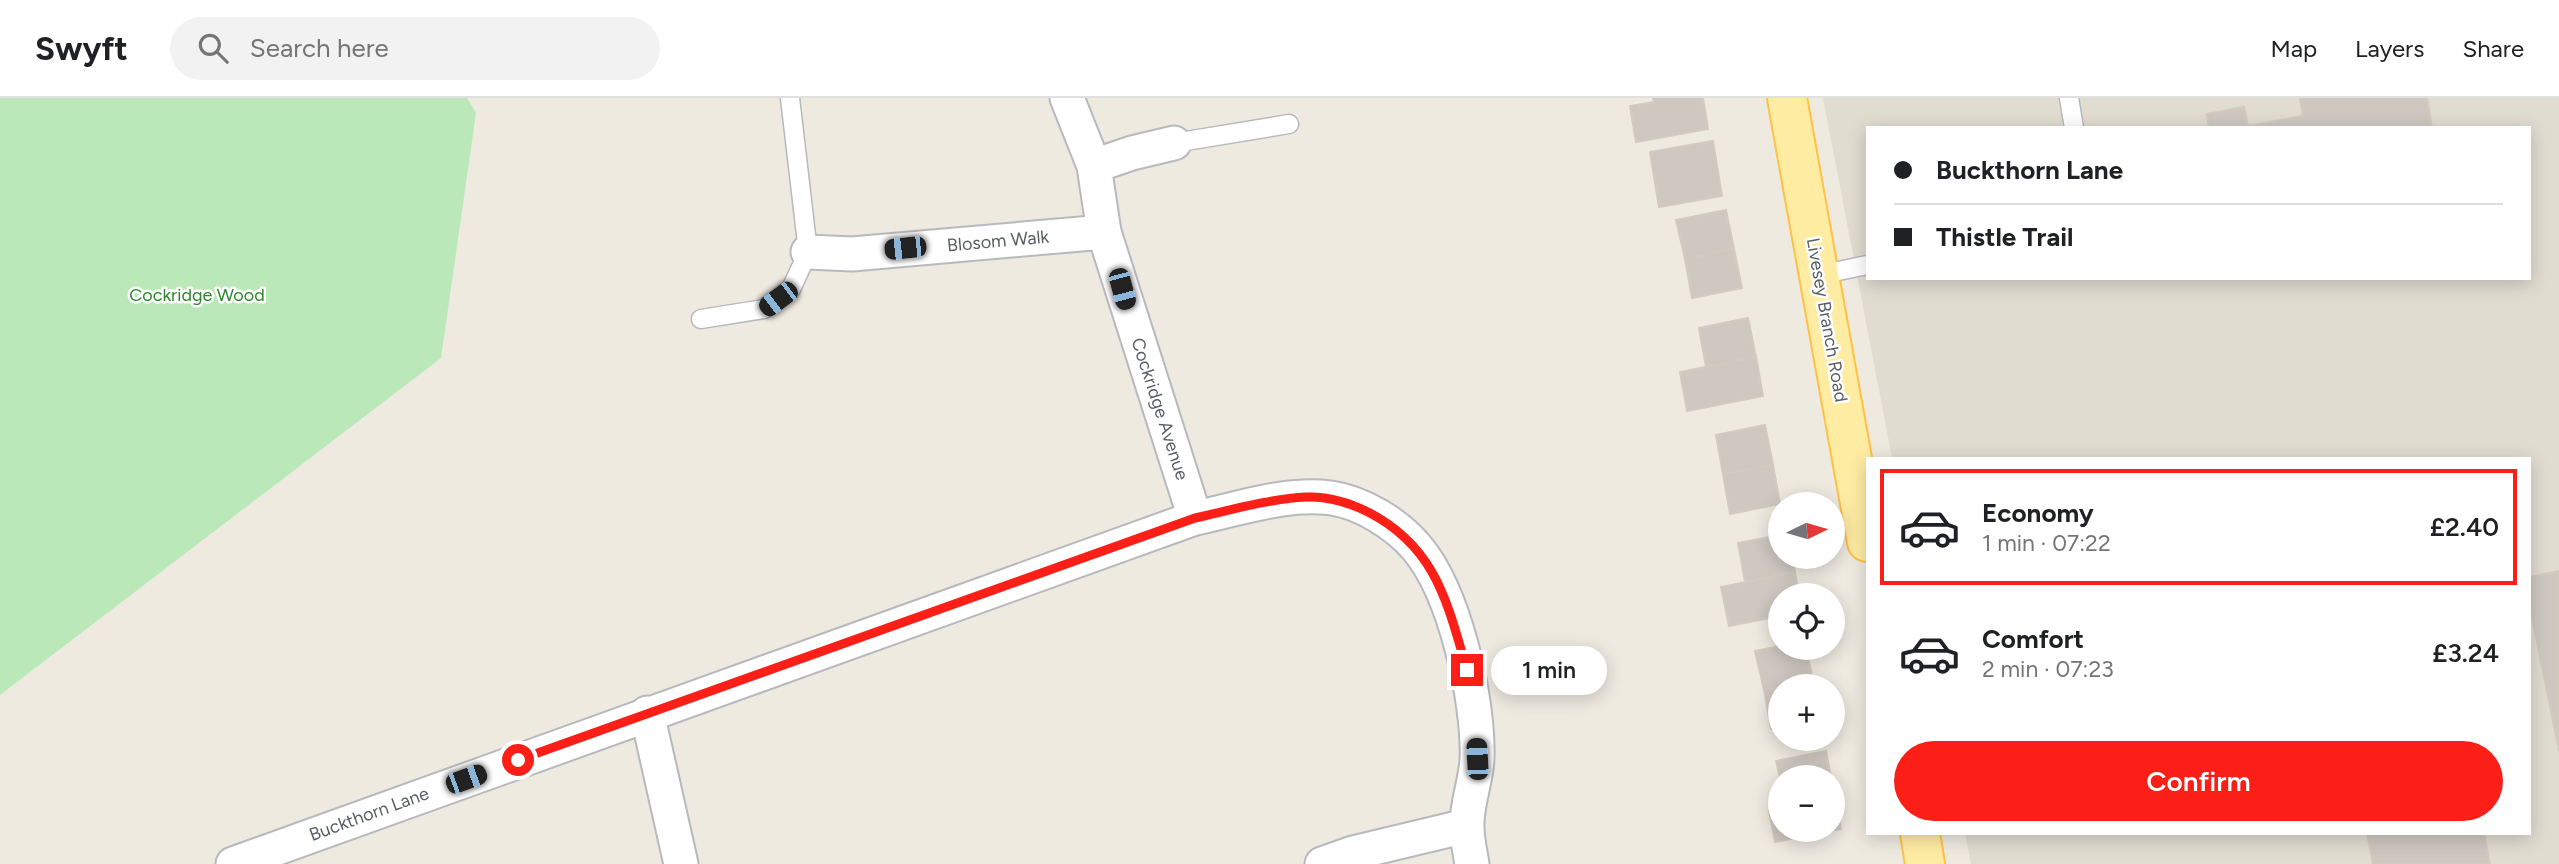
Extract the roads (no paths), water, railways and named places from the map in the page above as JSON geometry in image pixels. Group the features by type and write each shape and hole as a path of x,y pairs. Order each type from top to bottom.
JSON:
{"main road":[{"name":"Livesey Branch Road","path":"1787,98 1866,536"},
{"path":"1920,835 1925,864"}],"street":[{"name":"Cockridge Avenue","path":"1067,98 1094,166 1104,232 1195,518"},
{"path":"1094,166 1174,143"},
{"name":"Blosom Walk","path":"808,252 852,254 1104,232"},
{"name":"Buckthorn Lane","path":"233,864 1195,518 1281,500 1309,497 1333,499 1353,505 1394,527 1417,548 1438,581 1467,670 1475,718 1477,759 1466,826 1472,864"},
{"path":"648,713 681,864"},
{"path":"1322,864 1365,849 1466,826"}],"lane":[{"path":"701,319 764,309 792,289 808,252 790,98"},
{"path":"2069,98 2074,126"},
{"path":"1174,143 1289,124"},
{"path":"1819,275 1866,265"}],"park label":[{"name":"Cockridge Wood","path":"197,295"}]}
